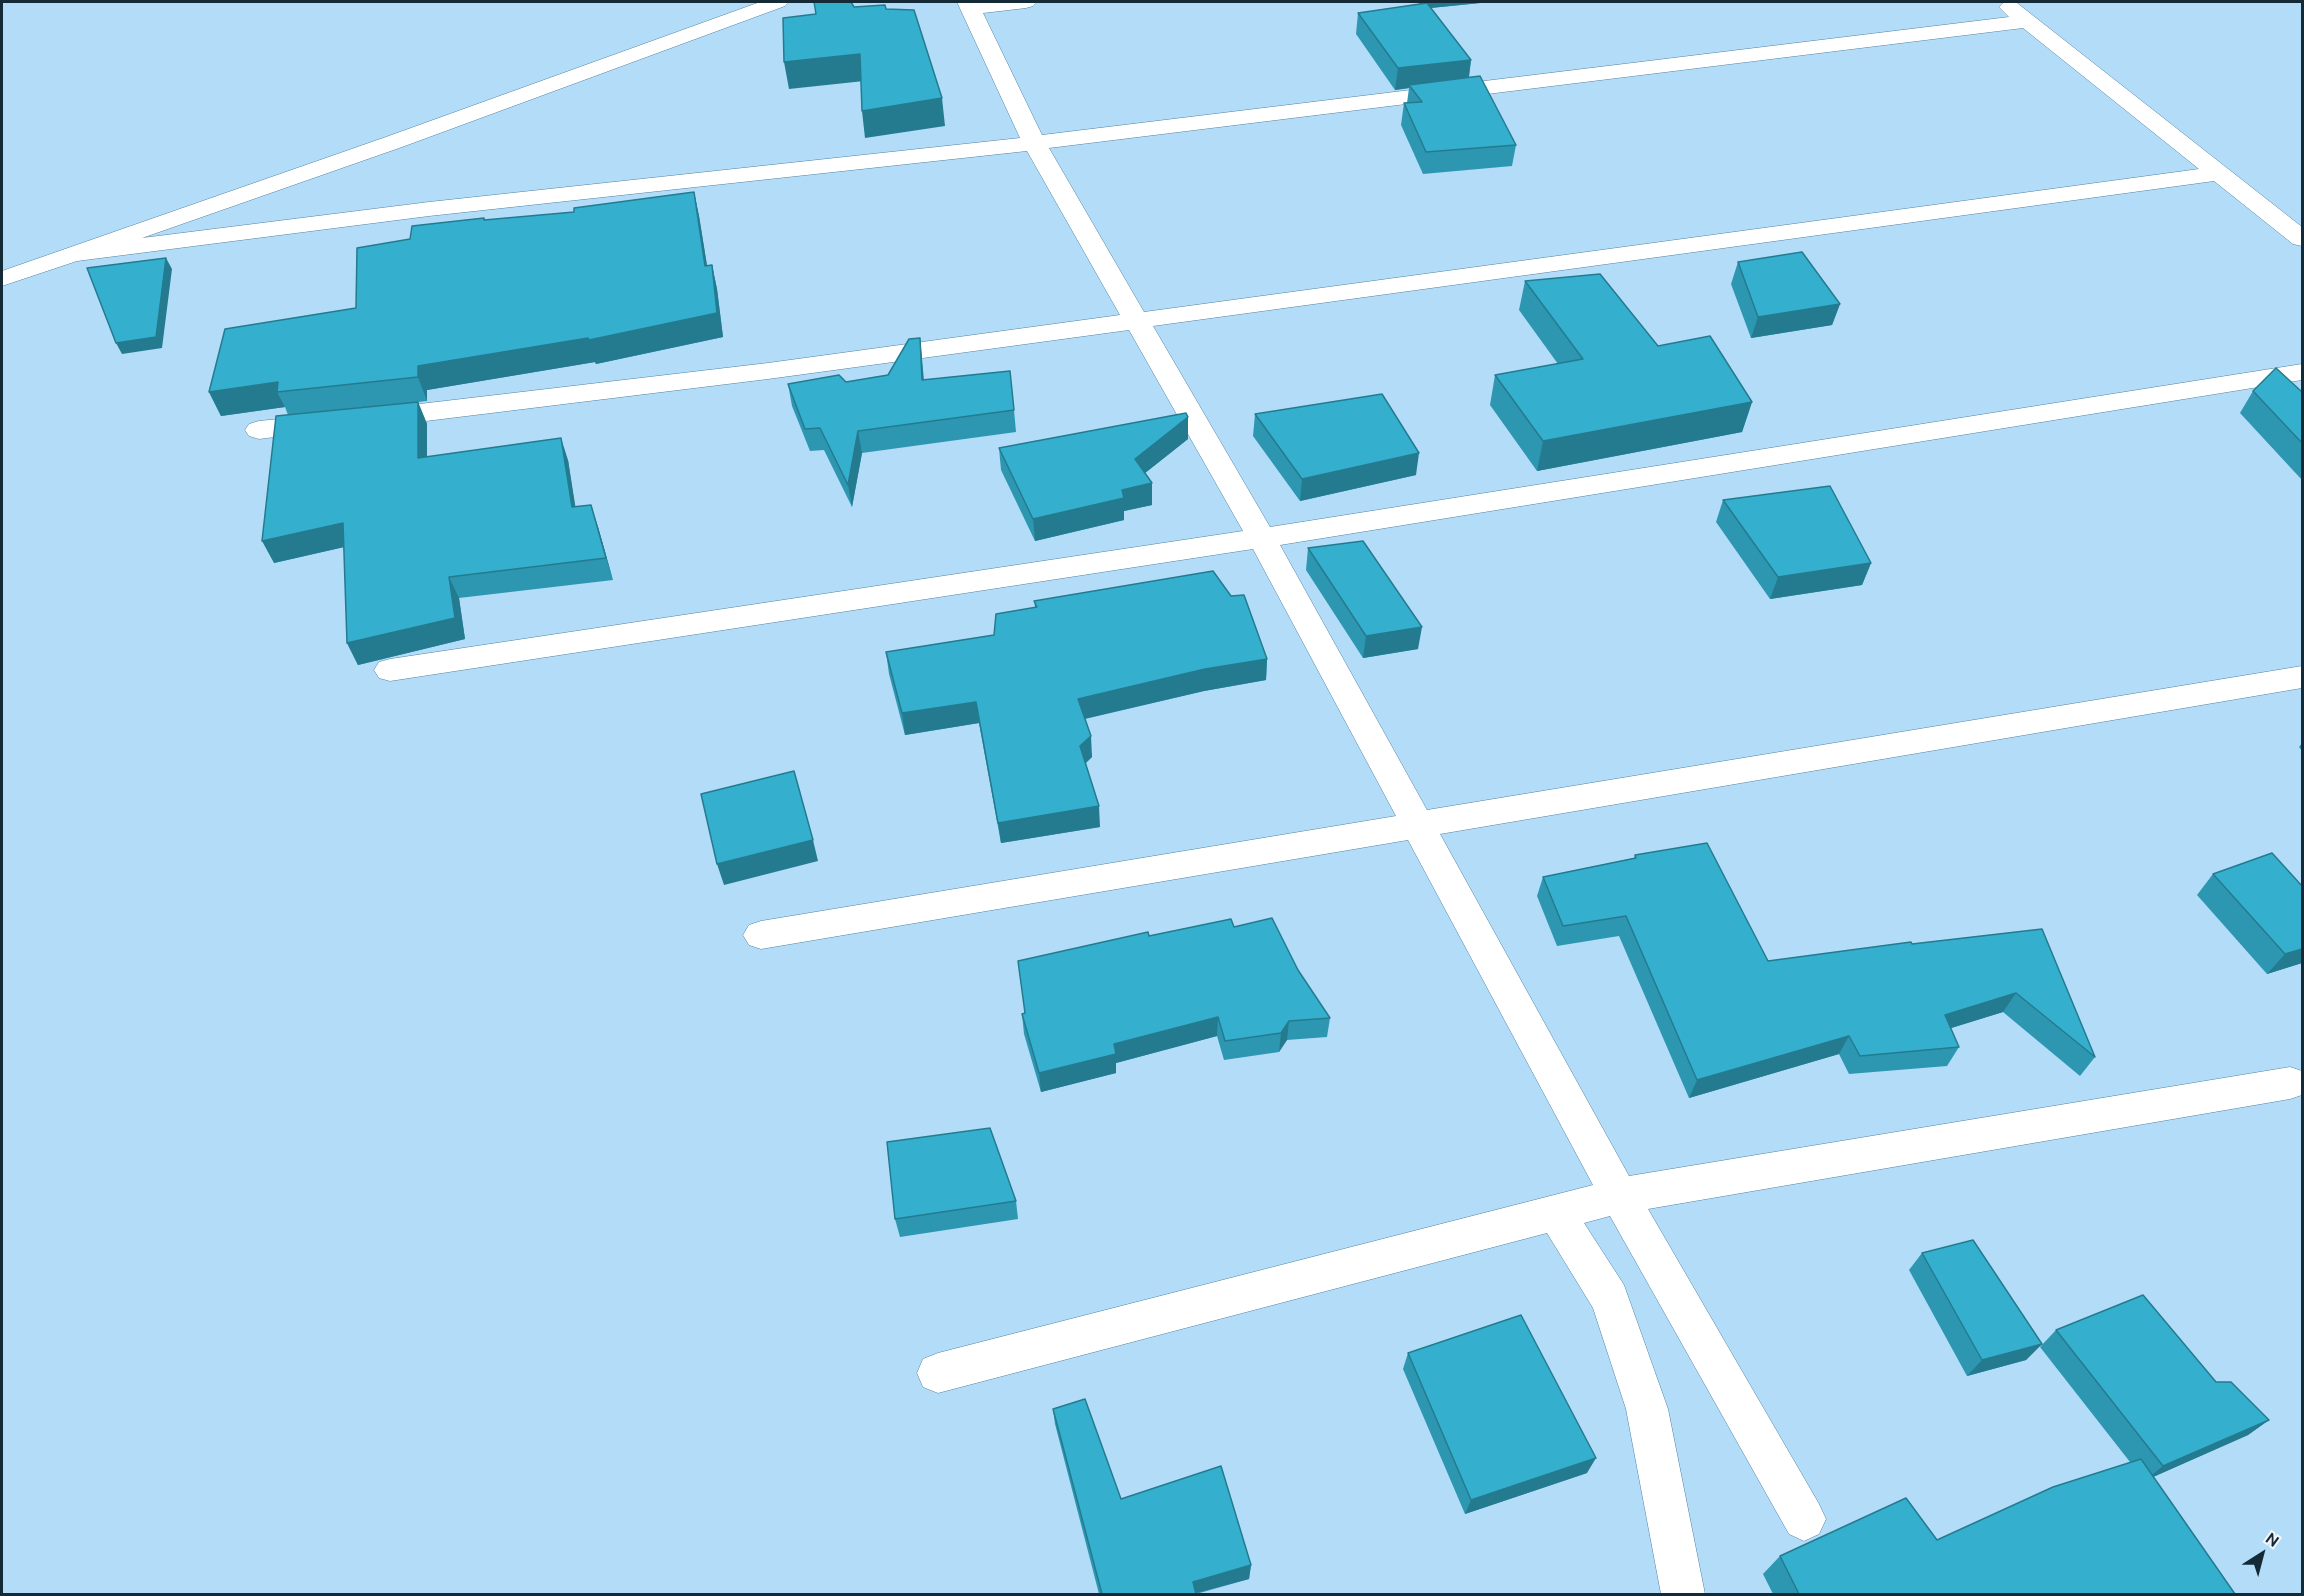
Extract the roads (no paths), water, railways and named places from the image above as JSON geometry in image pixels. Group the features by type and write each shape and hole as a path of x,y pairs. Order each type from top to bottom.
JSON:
{"street":[{"path":"2,279 405,138 778,2"},
{"path":"1026,2 969,5 1034,143 1262,538 1619,1196 1804,1519"},
{"path":"2004,2 2302,239"},
{"path":"78,254 429,209 1034,143 2028,21"},
{"path":"259,430 499,405 768,371 1134,319 2219,173"},
{"path":"390,670 1262,538 2302,372"},
{"path":"761,935 2302,677"},
{"path":"938,1373 1619,1196 2290,1083"},
{"path":"1556,1213 1610,1299 1647,1409 1683,1594"}]}
